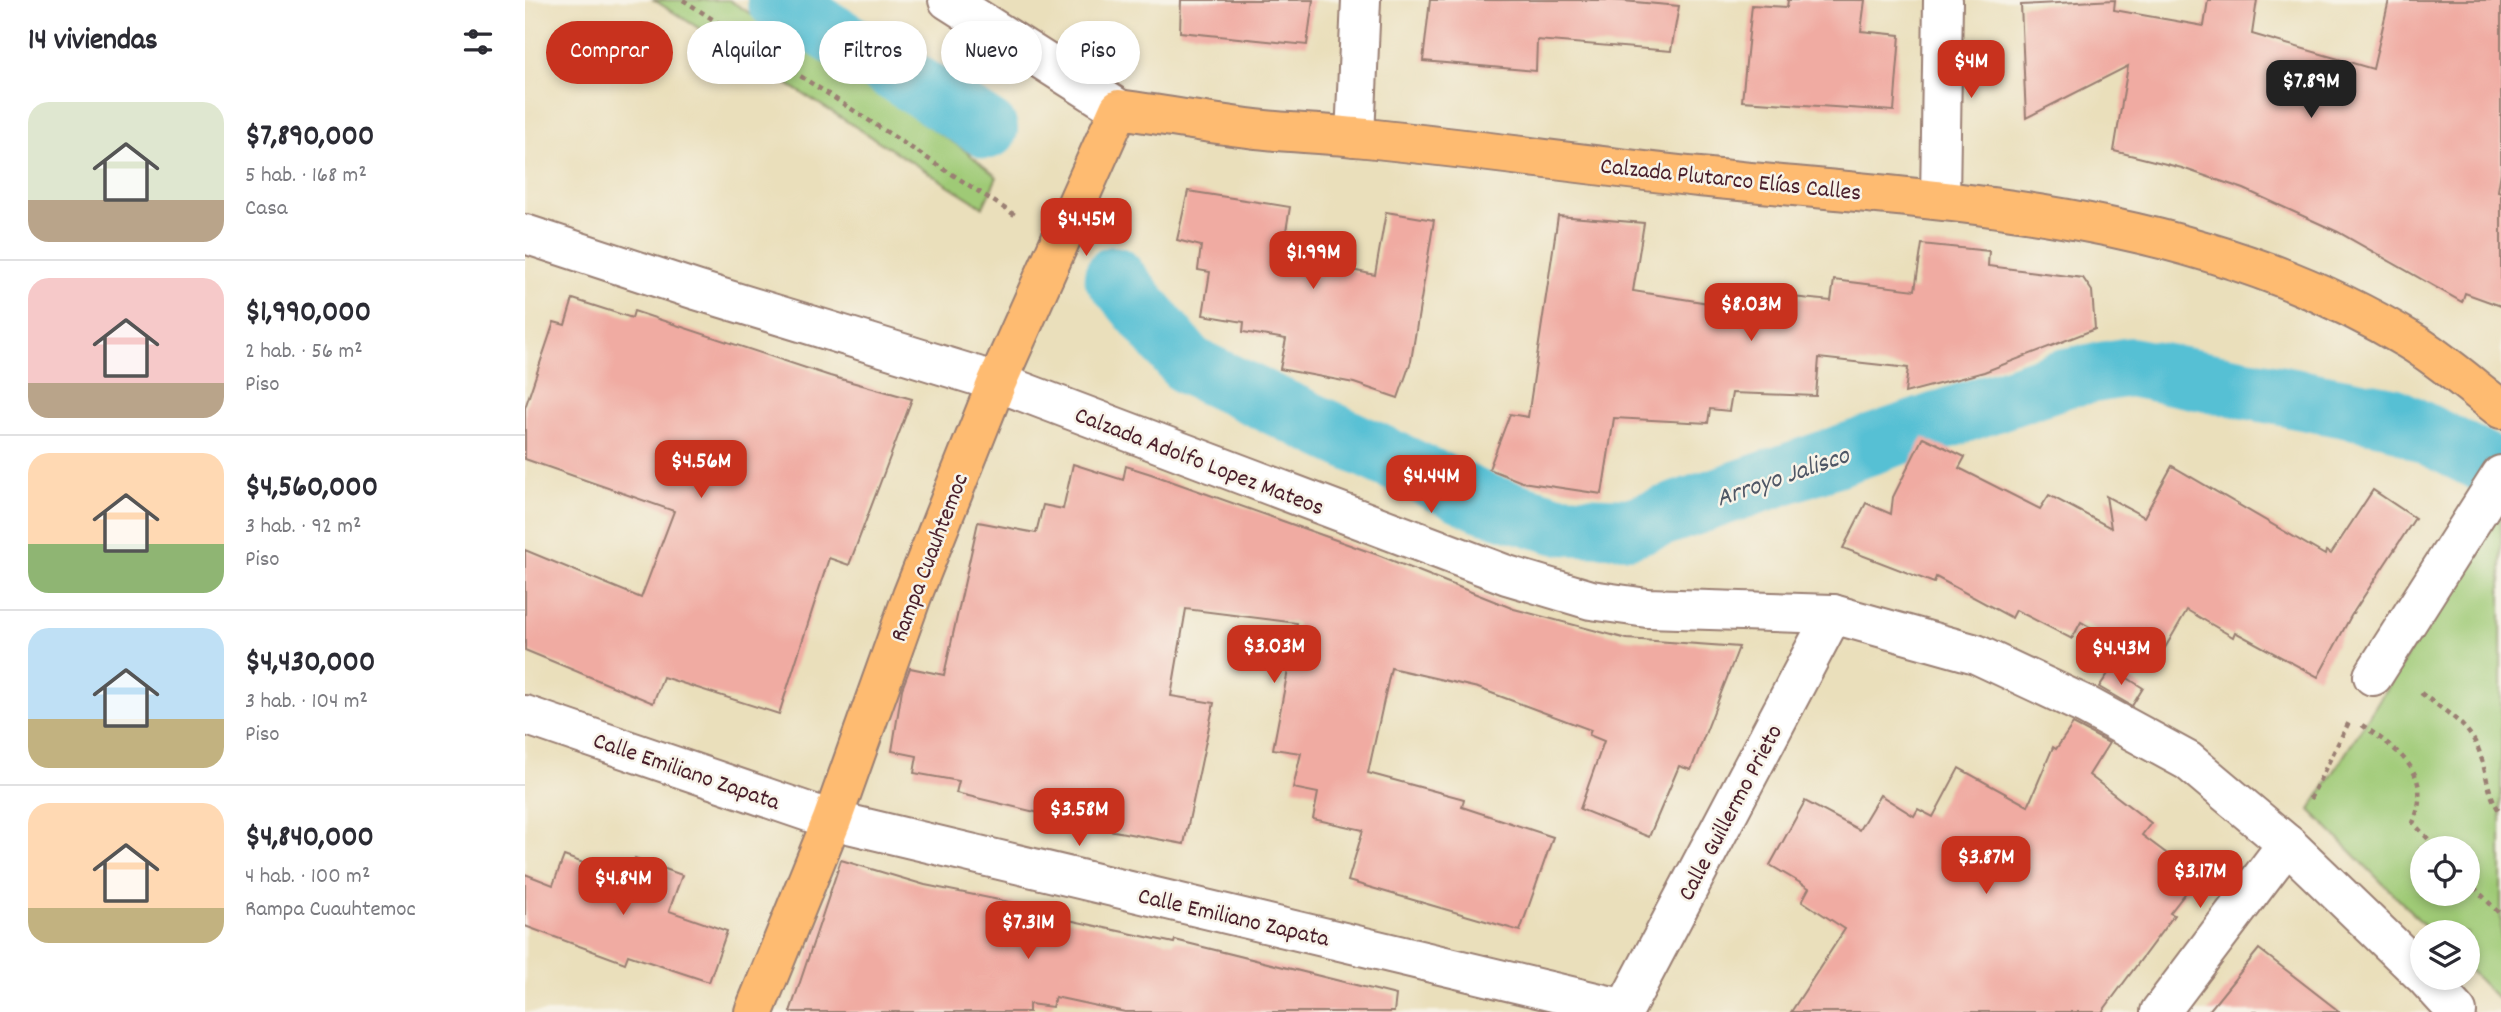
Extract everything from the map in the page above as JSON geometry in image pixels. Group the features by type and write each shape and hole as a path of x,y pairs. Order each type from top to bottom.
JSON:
{"main road":[{"name":"Rampa Cuauhtemoc","path":"754,1012 832,820 912,596 997,382 1119,109"},
{"name":"Calzada Plutarco Elías Calles","path":"1119,109 1248,128 1356,137 1699,177 1940,199 2049,215 2227,255 2335,300 2411,341 2501,409"}],"street":[{"name":"Calzada Plutarco Elías Calles","path":"948,0 1119,109"},
{"path":"1356,137 1361,0"},
{"path":"1940,199 1944,0"},
{"name":"Calzada Adolfo Lopez Mateos","path":"525,234 696,290 997,382 1507,575 1591,600 1647,608 1833,614 1976,654 2087,706 2188,761 2287,844 2410,962"},
{"path":"2376,670 2501,475"},
{"name":"Calle Guillermo Prieto","path":"1625,1009 1833,614"},
{"name":"Calle Emiliano Zapata","path":"525,715 832,820 1625,1009"},
{"path":"2160,1012 2287,844"},
{"path":"2437,990 2457,1012"}],"path":[{"path":"683,0 1059,244"},
{"path":"2376,670 2419,691 2467,731 2476,743 2492,799 2501,813"},
{"path":"2287,844 2351,718 2397,749 2410,765 2419,785 2420,806 2413,823 2426,836"},
{"path":"2480,893 2501,915"}],"green space":[{"path":"654,0 729,0 762,21 687,21"},
{"path":"805,48 819,57 819,84 861,84 962,148 997,177 983,207 788,84 805,84"},
{"path":"2501,506 2501,1002 2480,981 2480,920 2419,920 2310,810"}],"building":[{"path":"1181,0 1313,0 1307,45 1180,32"},
{"path":"1430,0 1612,0 1679,6 1671,51 1537,40 1536,71 1423,61"},
{"path":"1788,0 1865,0 1861,31 1900,35 1894,111 1742,101 1752,5 1787,7"},
{"path":"2115,0 2114,10 2204,26 2208,0 2257,0 2252,34 2373,69 2389,0 2501,0 2501,172 2498,191 2501,192 2501,306 2465,293 2462,302 2338,232 2244,189 2182,168 2114,151 2128,66 2026,118 2021,5"},
{"path":"1188,191 1290,207 1282,255 1375,275 1386,212 1434,220 1411,361 1398,398 1354,383 1280,369 1286,339 1243,332 1244,322 1203,315 1210,272 1198,270 1201,246 1177,240"},
{"path":"1558,216 1644,223 1633,291 1721,305 1722,290 1831,301 1834,280 1915,290 1922,244 1989,251 1988,266 2083,278 2092,291 2095,329 1984,372 1905,393 1908,368 1819,358 1816,396 1732,393 1729,411 1710,409 1708,423 1614,418 1602,494 1522,482 1489,469 1510,414 1528,417"},
{"path":"573,299 632,318 634,311 830,376 912,399 849,565 829,558 779,714 663,677 653,703 525,650 525,550 641,598 674,511 525,459 525,408 554,322 565,325"},
{"path":"1923,437 1965,457 1959,468 2040,509 2049,495 2111,528 2106,496 2144,517 2172,466 2325,555 2326,551 2331,554 2373,490 2415,518 2351,616 2318,677 2235,632 2233,637 2187,610 2155,665 2081,622 2072,639 2016,610 2012,618 1936,577 1934,583 1843,548 1866,503 1891,514 1893,497"},
{"path":"1073,464 1123,480 1126,466 1151,474 1378,555 1514,609 1627,639 1739,647 1691,770 1679,766 1649,837 1580,809 1604,741 1589,735 1591,730 1478,688 1391,668 1368,773 1464,799 1462,807 1553,837 1520,931 1348,881 1363,830 1313,819 1318,793 1293,788 1301,753 1273,749 1297,623 1186,609 1171,696 1214,703 1184,844 1114,831 956,793 959,781 914,773 917,756 892,751 902,689 910,668 944,675 978,522 1036,533 1043,505 1063,509"},
{"path":"2112,668 2143,688 2132,706 2099,687"},
{"path":"2073,724 2109,743 2089,775 2151,823 2142,835 2198,877 2170,913 2174,915 2102,1012 1791,1012 1845,929 1802,901 1809,888 1770,865 1805,801 1859,830 1880,795 1914,816 1918,809 1933,817 1959,768 2028,806 2053,747 2056,749"},
{"path":"564,856 627,879 635,858 682,875 669,911 727,931 709,982 628,955 625,963 525,926 525,874 553,885"},
{"path":"841,860 925,885 1033,907 1032,912 1174,943 1175,940 1396,995 1394,1012 1125,1012 1055,997 1052,1007 1029,1004 1029,1012 790,1012"},
{"path":"2259,949 2340,1012 2208,1012"}],"waterway":[{"name":"Arroyo Jalisco","path":"777,0 988,129"},
{"name":"Arroyo Jalisco","path":"1114,276 1188,365 1484,503 1558,525 1629,528 2065,378 2130,367 2392,417 2501,471"}]}
